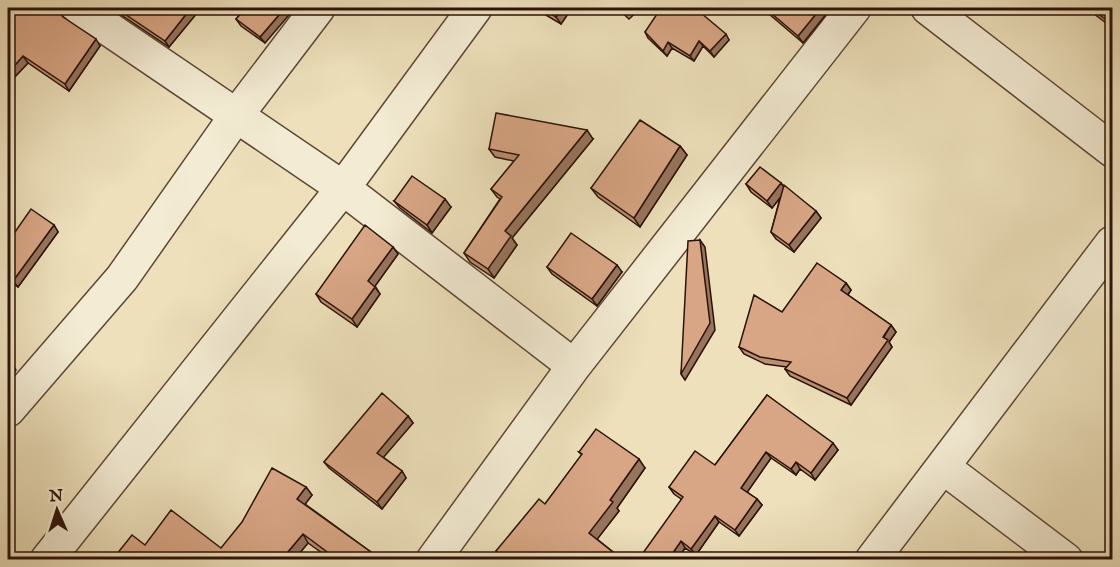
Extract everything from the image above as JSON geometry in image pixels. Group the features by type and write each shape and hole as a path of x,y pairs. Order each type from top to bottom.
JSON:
{"street":[{"path":"78,8 343,188 574,366"},
{"path":"8,410 123,278 236,116 318,8"},
{"path":"47,560 343,188 475,8"},
{"path":"433,560 574,366 854,8"},
{"path":"928,8 1113,150"},
{"path":"872,560 1113,243"},
{"path":"943,467 1066,560"}],"building":[{"path":"8,8 56,8 63,17 96,39 65,84 23,56 8,73"},
{"path":"116,8 191,8 165,41"},
{"path":"246,8 285,8 260,37 236,19"},
{"path":"541,8 562,8 556,17"},
{"path":"619,8 631,8 625,13"},
{"path":"661,8 668,8 672,11 675,8 695,8 726,34 710,51 699,41 690,56 668,42 663,51 645,32"},
{"path":"765,8 821,8 798,36"},
{"path":"1090,8 1113,8 1113,21 1111,23"},
{"path":"496,113 587,130 505,231 511,236 488,269 464,253 502,197 491,189 519,155 489,149"},
{"path":"640,120 680,146 634,218 591,188"},
{"path":"760,167 781,183 767,201 746,184"},
{"path":"412,176 445,199 427,225 394,201"},
{"path":"784,185 816,211 789,245 771,232"},
{"path":"31,209 54,225 13,281 8,277 8,242"},
{"path":"365,225 393,247 368,281 375,287 352,319 316,294"},
{"path":"571,233 617,265 592,299 547,267"},
{"path":"700,240 710,323 681,374 688,241"},
{"path":"817,263 846,283 841,290 891,325 883,337 888,340 847,398 785,369 791,362 760,357 739,347 754,295 782,312"},
{"path":"382,393 408,416 377,453 402,471 377,502 324,462"},
{"path":"767,395 833,443 811,473 796,462 791,469 766,452 741,488 757,499 735,530 715,516 691,549 681,541 668,560 638,560 683,497 669,487 695,451 715,465"},
{"path":"596,429 639,459 610,500 613,502 589,533 623,560 506,560 496,551 539,499 545,504 582,454 579,452"},
{"path":"272,468 306,487 297,499 382,560 338,560 303,534 281,560 112,560 132,535 145,545 171,510 221,548 242,522"}]}
